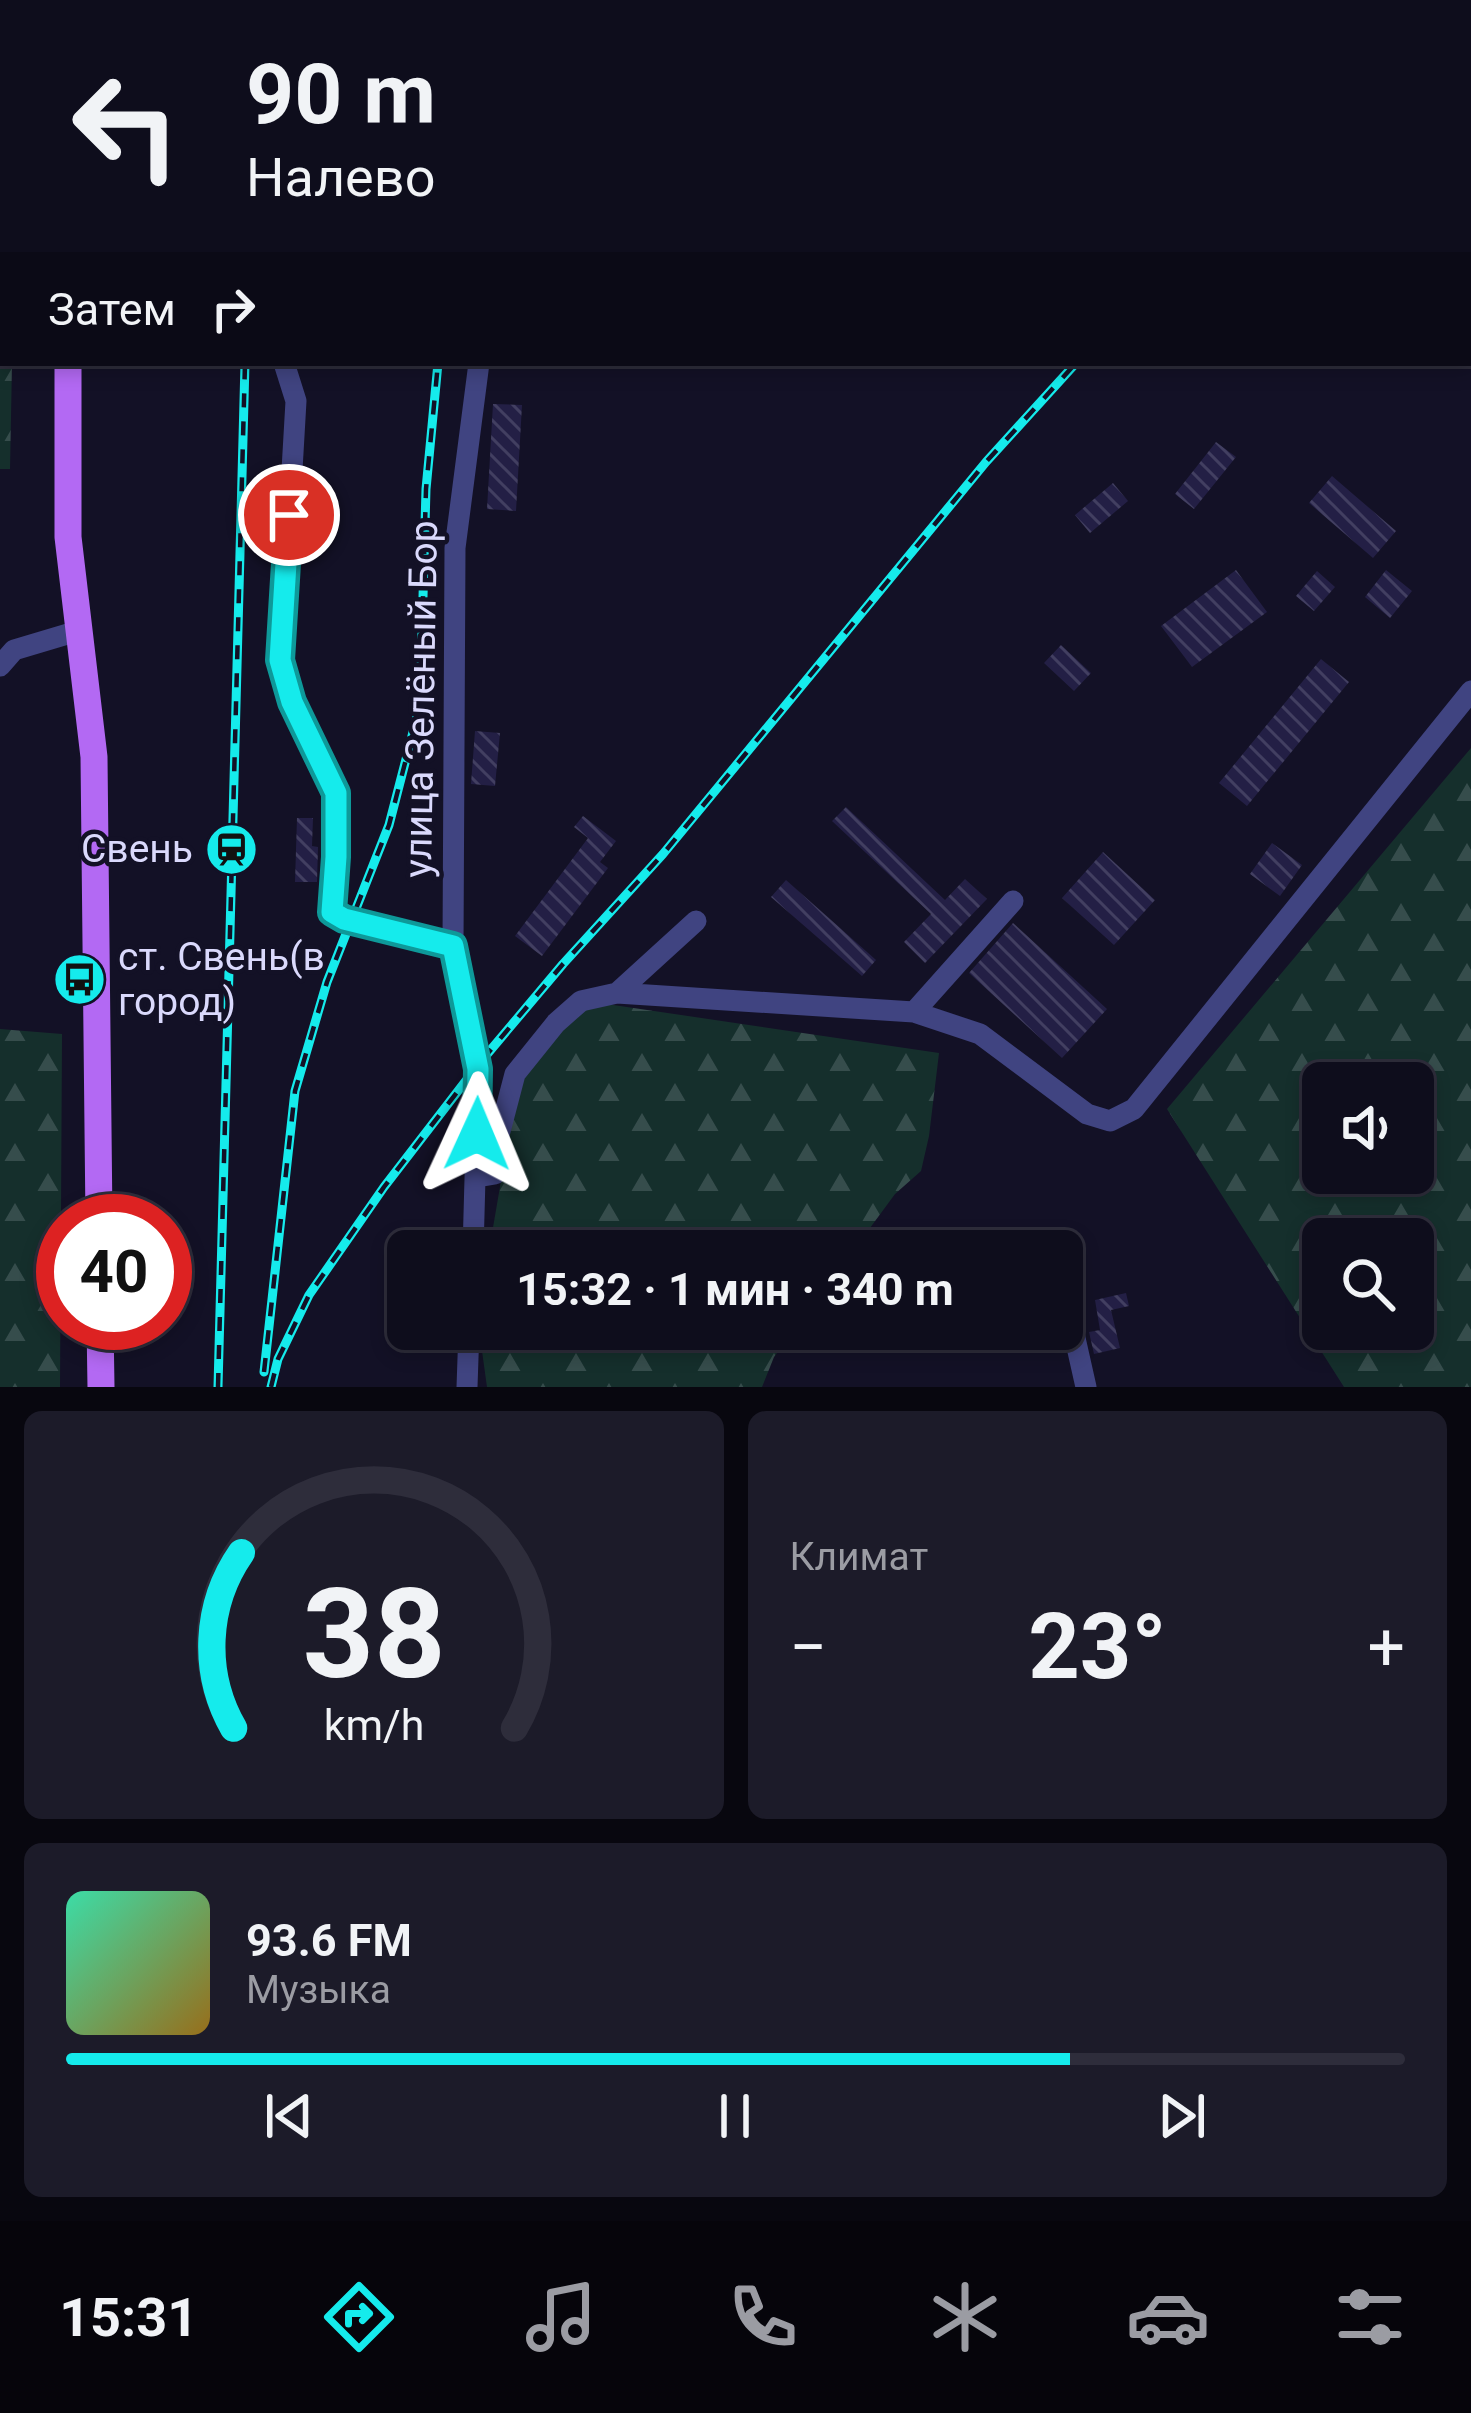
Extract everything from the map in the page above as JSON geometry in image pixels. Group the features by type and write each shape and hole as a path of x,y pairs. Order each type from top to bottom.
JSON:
{"main road":[{"path":"68,366 68,538 94,758 99,1194"},
{"path":"100,1350 101,1387"}],"street":[{"path":"285,366 296,401 280,660 292,702 336,793 331,907 336,916 453,946"},
{"name":"улица Зелёный Бор","path":"474,1230 478,1069 453,946 455,548 478,366"},
{"path":"0,667 14,650 81,630"},
{"path":"477,1177 495,1174 514,1074 580,1001 617,993 914,1012 980,1034 1087,1114 1110,1120 1134,1109 1471,691"},
{"path":"914,1012 1013,901"},
{"path":"617,993 696,921"},
{"path":"467,1387 468,1350"},
{"path":"1078,1350 1086,1387"}],"green space":[{"path":"0,366 12,366 10,469 0,469"},
{"path":"1471,748 1471,1387 1344,1387 1320,1350 1434,1350 1434,1218 1302,1218 1302,1321 1167,1109"},
{"path":"586,1001 939,1053 921,1171 895,1194 868,1230 493,1230 519,1076"},
{"path":"0,1029 62,1034 61,1194 36,1194 36,1350 60,1350 60,1387 0,1387"},
{"path":"482,1350 779,1350 762,1387 487,1387"}],"building":[{"path":"493,404 522,405 516,511 487,509"},
{"path":"1216,442 1236,457 1194,509 1175,494"},
{"path":"1332,476 1396,531 1373,558 1309,503"},
{"path":"1113,483 1128,501 1090,533 1075,515"},
{"path":"1236,570 1267,612 1192,667 1161,626"},
{"path":"1386,570 1412,591 1390,618 1365,597"},
{"path":"1317,571 1335,587 1314,611 1296,596"},
{"path":"1061,645 1091,673 1074,691 1044,663"},
{"path":"1321,659 1349,682 1247,806 1219,783"},
{"path":"475,731 500,733 495,786 471,784"},
{"path":"846,807 945,900 965,879 987,899 925,963 904,942 931,914 832,821"},
{"path":"583,816 616,841 600,862 608,868 542,956 515,936 588,838 574,827"},
{"path":"297,818 313,818 317,882 295,882"},
{"path":"1272,843 1302,865 1280,896 1250,874"},
{"path":"1103,852 1155,900 1114,945 1062,898"},
{"path":"786,880 876,960 862,976 771,897"},
{"path":"1013,923 1107,1009 1062,1058 969,973"},
{"path":"1126,1293 1129,1306 1111,1310 1120,1348 1094,1354 1089,1332 1100,1330 1095,1300"}],"railway":[{"path":"218,1387 245,366"},
{"path":"264,1372 295,1091 327,982 389,825 420,705 426,489 438,366"},
{"path":"271,1387 278,1359 309,1295 478,1065 663,854 986,462 1073,366"}],"place":[{"name":"Свень","path":"232,849"},
{"name":"ст. Свень(в город)","path":"79,979"}],"route":[{"path":"289,515 280,660 292,702 336,793 332,912 453,946 478,1069 477,1134"}]}
